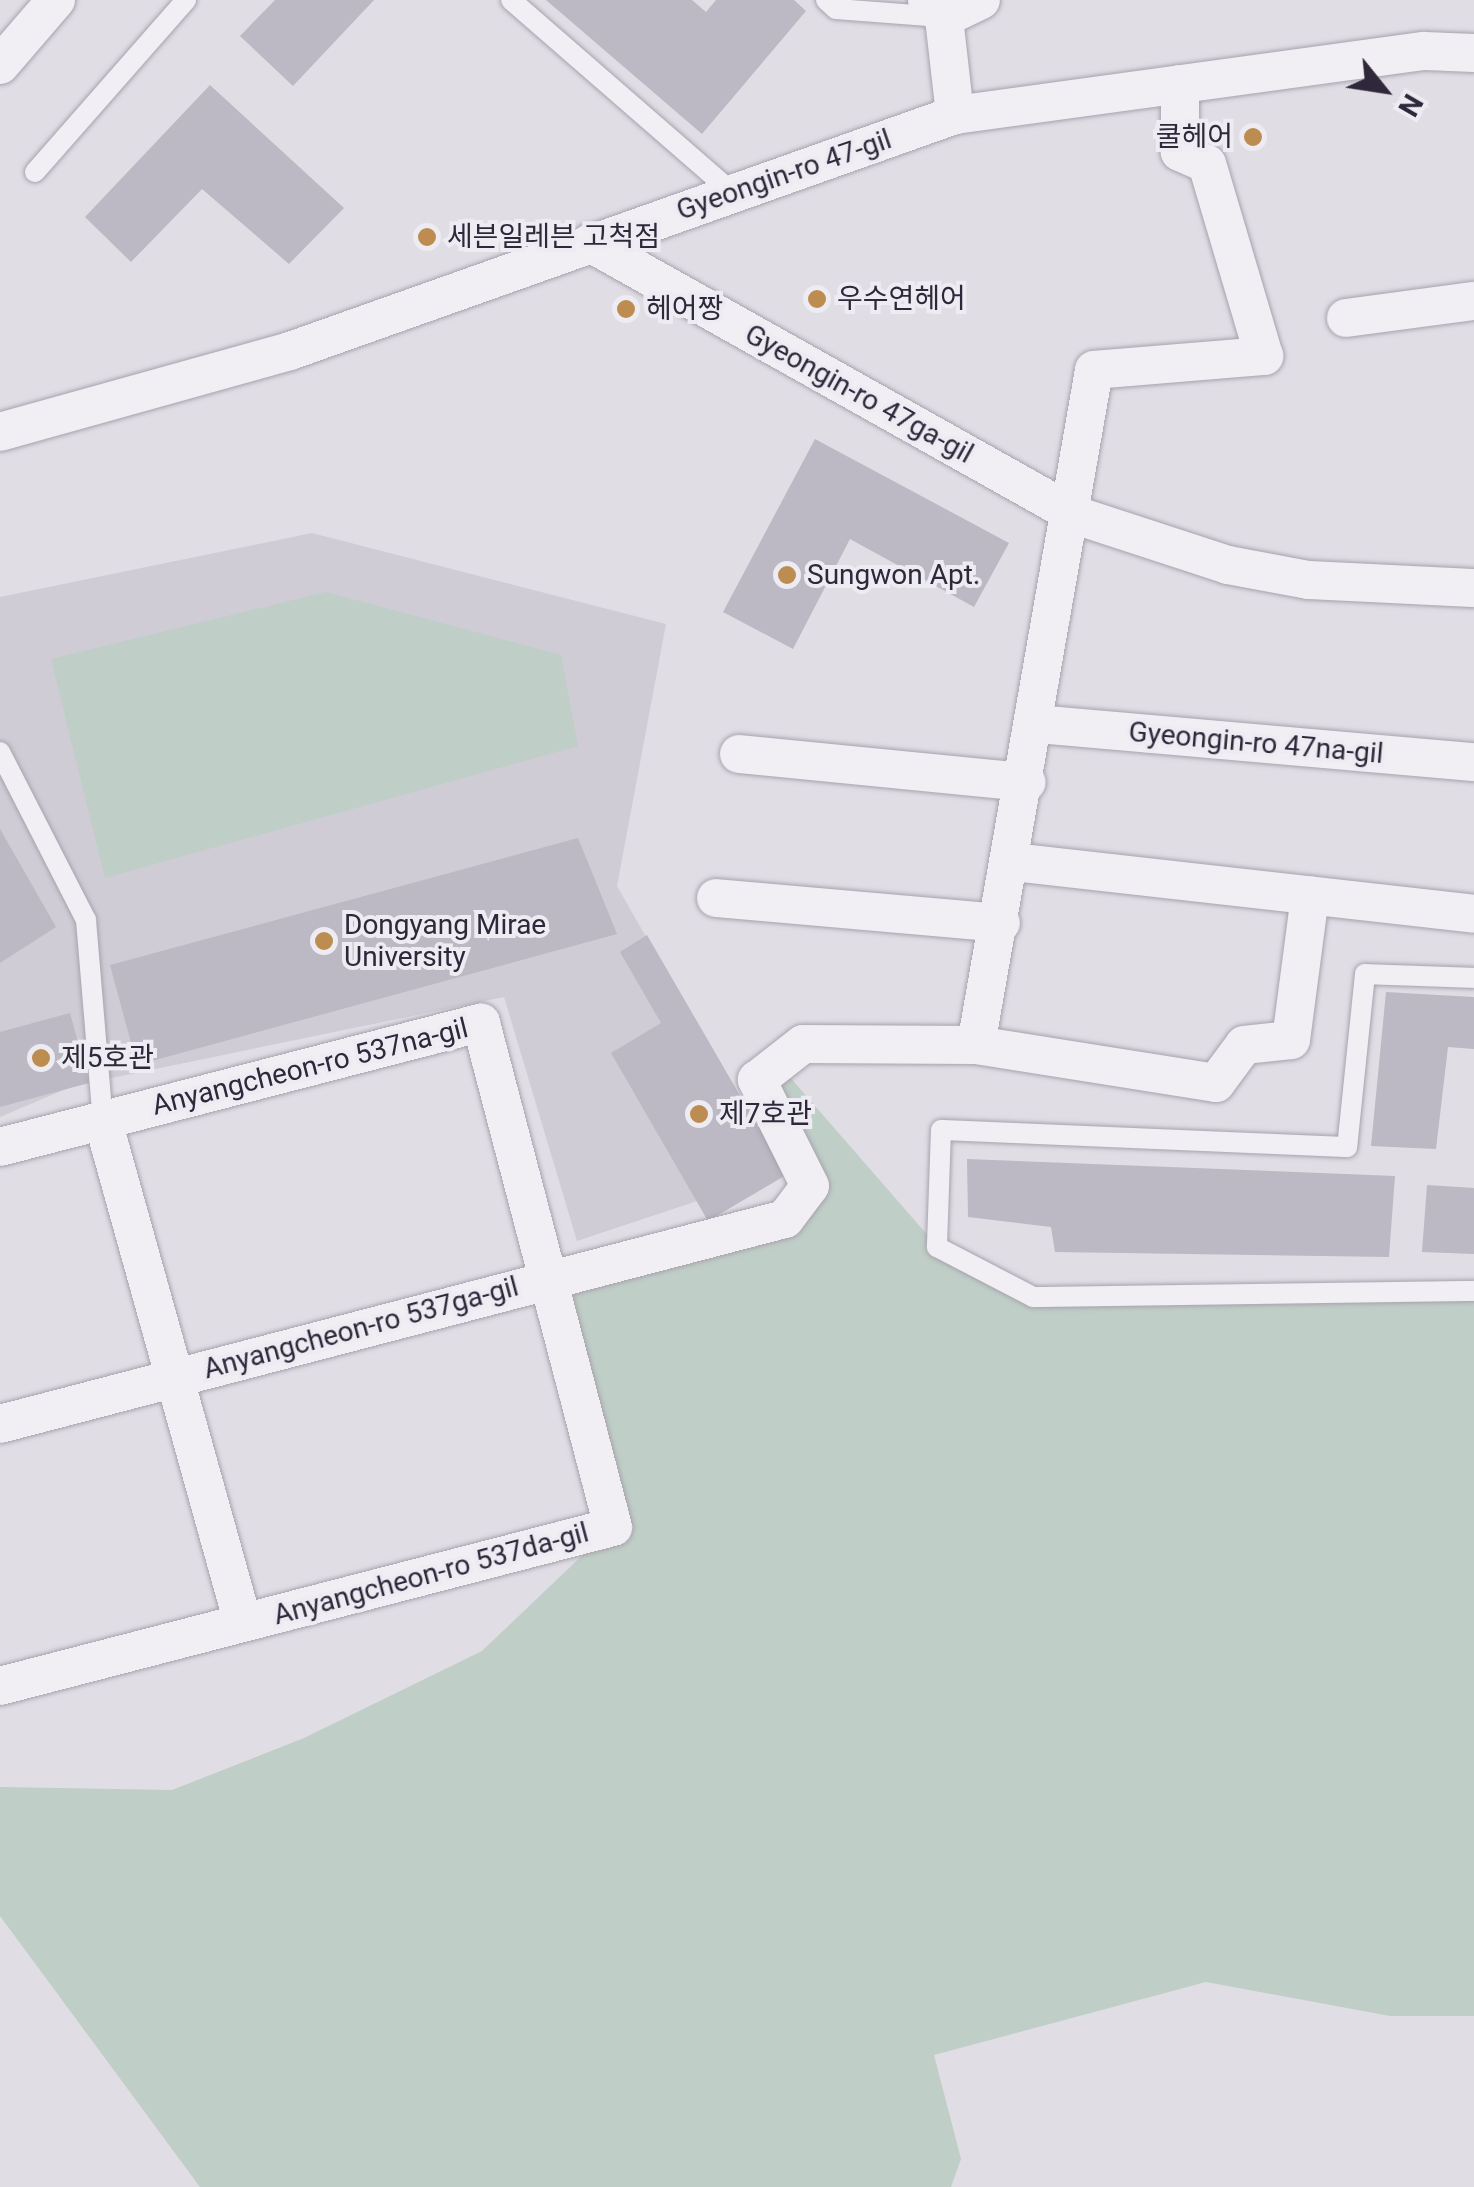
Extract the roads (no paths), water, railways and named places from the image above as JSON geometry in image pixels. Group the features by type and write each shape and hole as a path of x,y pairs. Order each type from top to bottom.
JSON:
{"street":[{"path":"0,65 56,0"},
{"path":"955,115 936,9 980,0"},
{"name":"Gyeongin-ro 47-gil","path":"0,432 290,351 955,115 1424,50 1474,53"},
{"path":"1180,84 1180,152 1207,164 1264,356 1094,370 1075,515 976,1045 1216,1083 1244,1046 1291,1040 1310,896"},
{"name":"Gyeongin-ro 47ga-gil","path":"590,243 1075,515 1228,565 1308,580 1474,588"},
{"path":"1346,318 1474,301"},
{"name":"Gyeongin-ro 47na-gil","path":"1037,724 1474,762"},
{"path":"740,754 1027,782"},
{"path":"1013,862 1474,914"},
{"path":"716,898 1001,923"},
{"name":"Anyangcheon-ro 537na-gil","path":"0,1148 481,1023 549,1278"},
{"name":"Anyangcheon-ro 537ga-gil","path":"0,1424 785,1218 810,1186 757,1080 775,1060 803,1044 976,1045"},
{"name":"Anyangcheon-ro 537ga-gil","path":"104,1121 243,1622"},
{"name":"Anyangcheon-ro 537da-gil","path":"0,1686 612,1527 549,1278"}],"lane":[{"path":"35,172 186,0"},
{"path":"511,0 733,193"},
{"path":"826,0 836,9 936,9"},
{"path":"0,752 86,920 104,1121"},
{"path":"1474,978 1365,974 1346,1146 941,1130 937,1246 1033,1297 1474,1291"}],"place":[{"name":"쿨헤어","path":"1253,137"},
{"name":"세븐일레븐 고척점","path":"427,237"},
{"name":"우수연헤어","path":"817,299"},
{"name":"헤어짱","path":"626,309"},
{"name":"Sungwon Apt.","path":"787,575"},
{"name":"Dongyang Mirae University","path":"324,941"},
{"name":"제5호관","path":"41,1058"},
{"name":"제7호관","path":"699,1114"}]}
